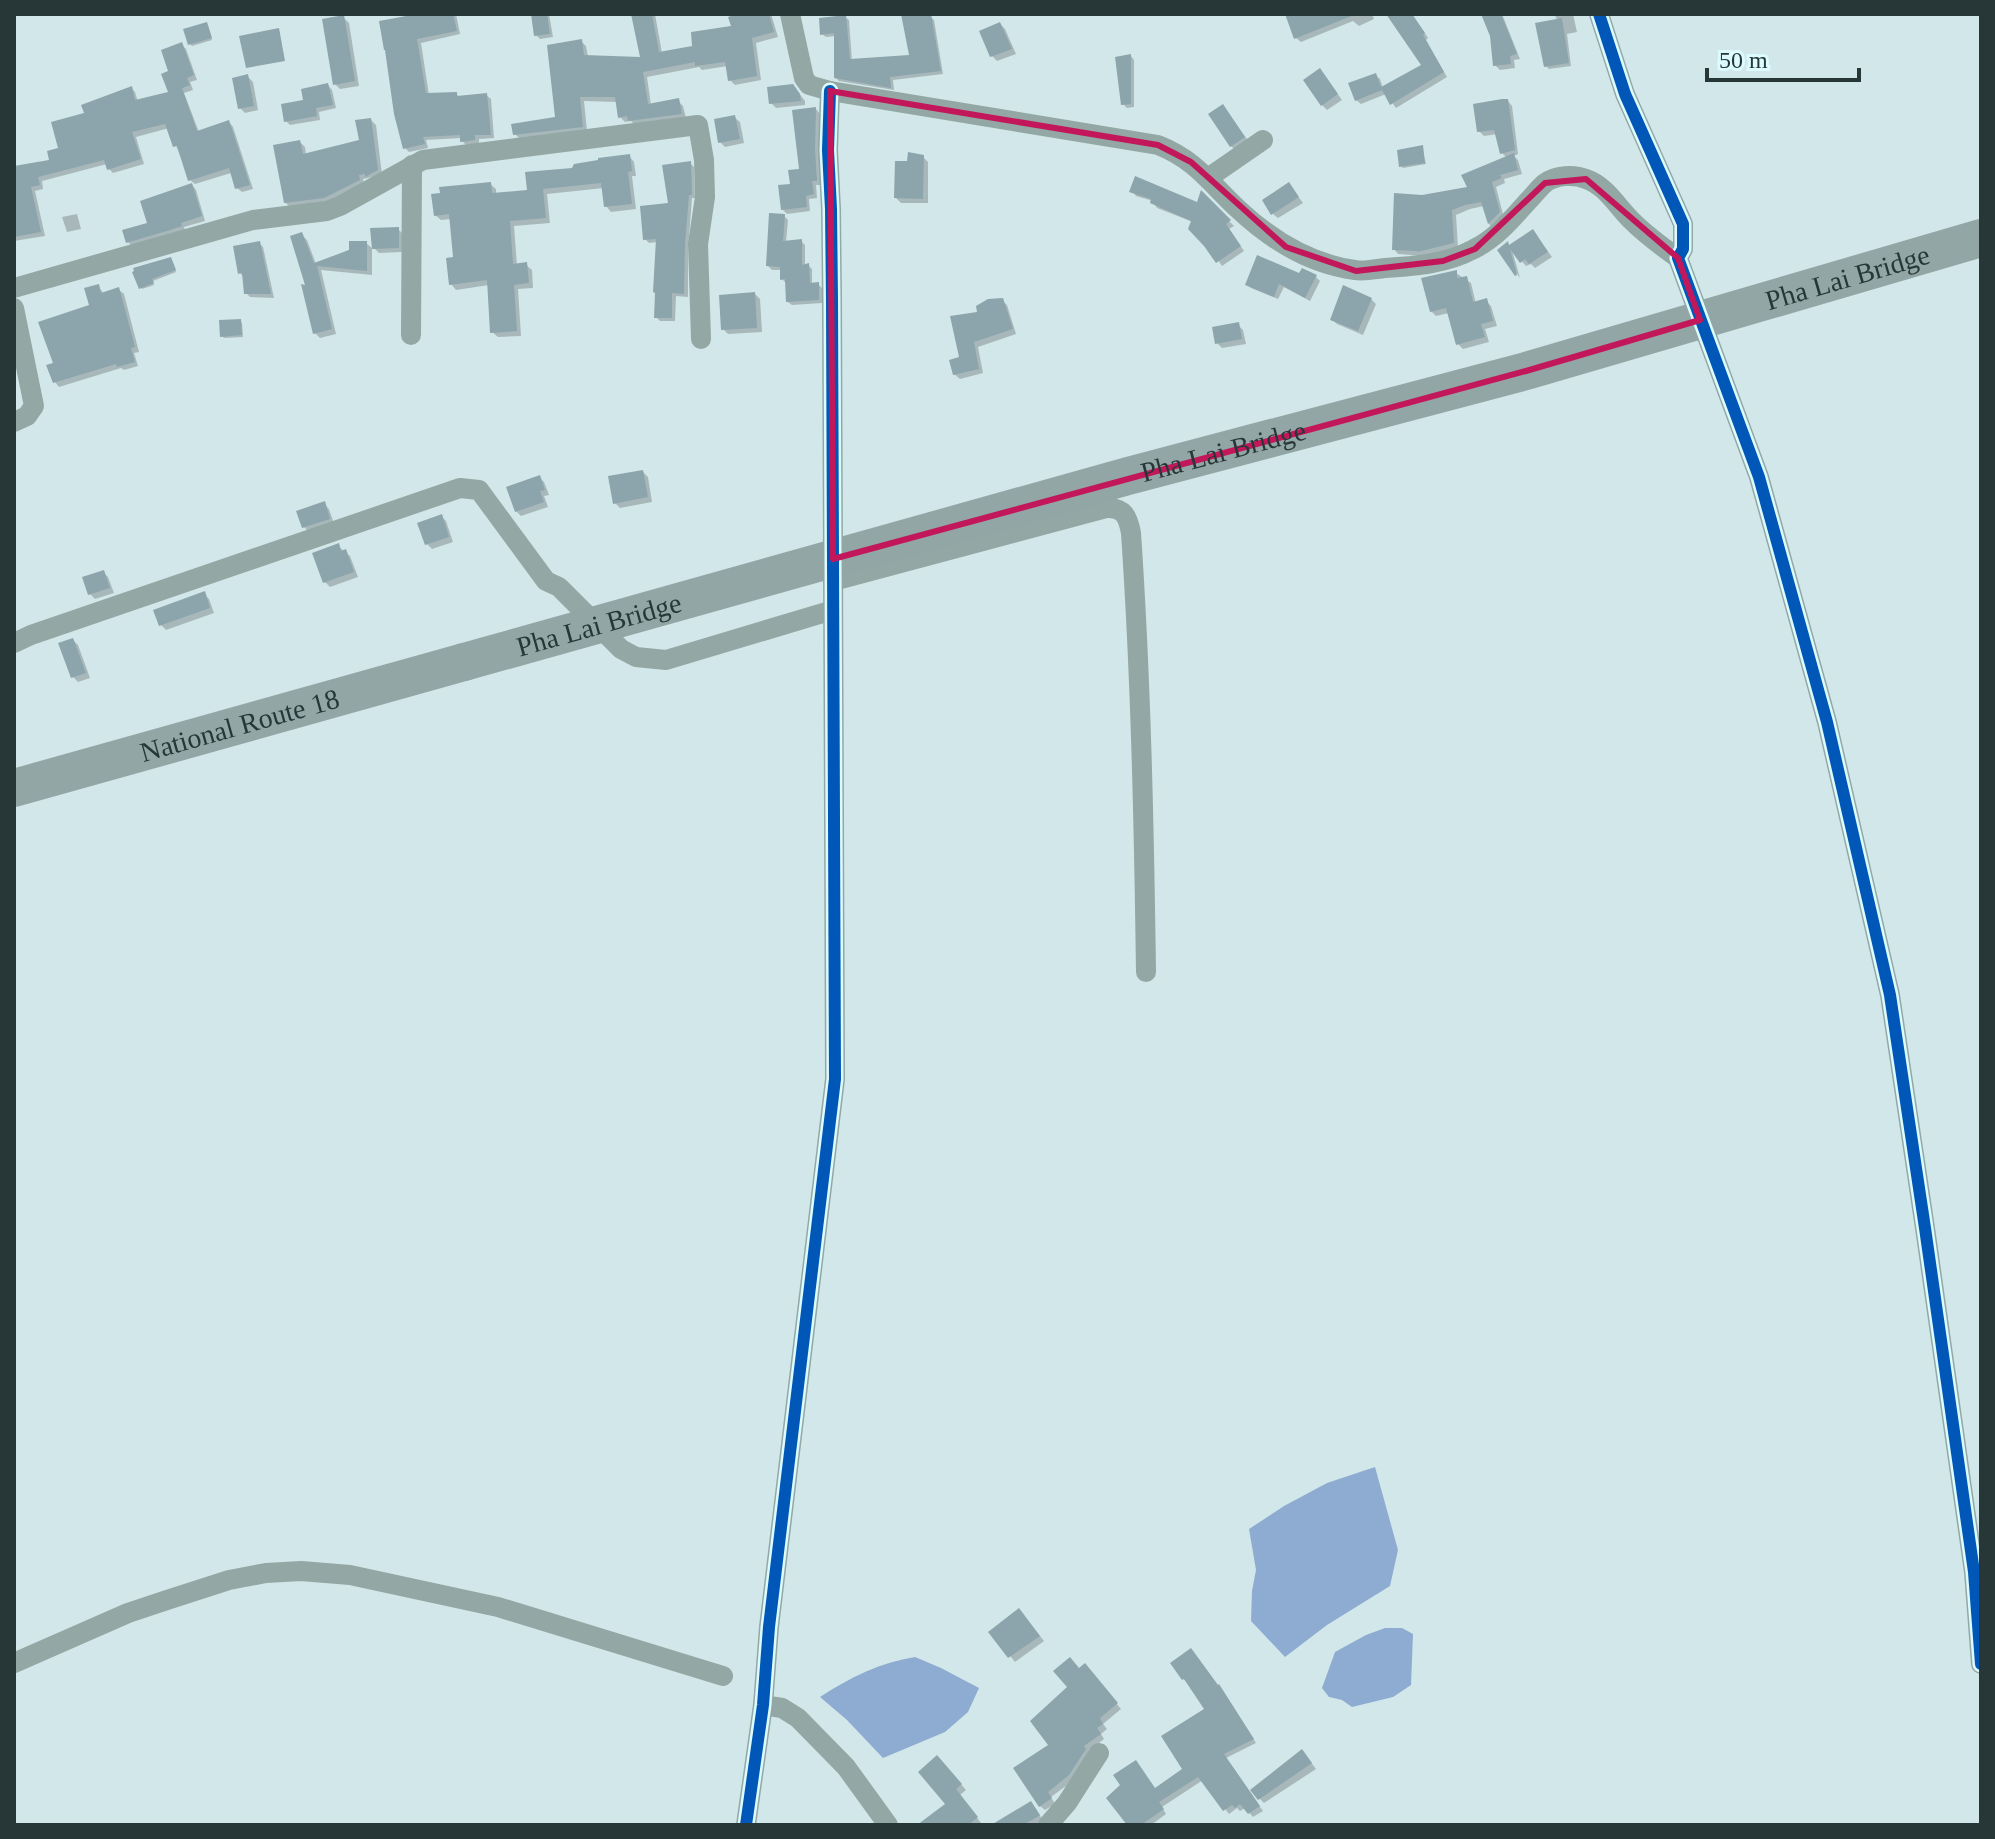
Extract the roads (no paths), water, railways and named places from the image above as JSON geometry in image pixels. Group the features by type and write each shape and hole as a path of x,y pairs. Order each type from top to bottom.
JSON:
{"highway":[{"name":"Pha Lai Bridge","path":"464,662 1128,476 1526,371 1981,238"},
{"name":"National Route 18","path":"14,788 464,662"}],"street":[{"path":"790,14 805,81 809,85 1158,145 1191,162 1239,210 1286,247 1317,262 1356,271 1443,261 1475,249 1504,228 1545,183 1556,177 1570,176 1586,179 1607,192 1628,217 1678,258 1763,492 1827,722 1890,995 1974,1572 1981,1664"},
{"path":"1599,14 1625,94 1683,224 1683,249 1678,258"},
{"path":"746,1825 763,1705 771,1611 835,1079 830,91"},
{"path":"14,288 253,220 327,211 423,160 698,125 704,160 705,197 698,244 701,339"},
{"path":"1208,178 1263,140"},
{"path":"411,335 412,165"},
{"path":"14,308 34,406 27,416 14,422"},
{"path":"14,643 460,488 479,490 546,581 559,587 621,649 636,657 666,660 833,610"},
{"path":"833,581 1106,508 1124,512 1131,533 1139,646 1146,972"},
{"path":"14,1663 128,1613 229,1580 301,1571 350,1575 498,1607 723,1676"},
{"path":"763,1705 782,1708 798,1718 846,1767 888,1825"},
{"path":"1048,1825 1067,1803 1099,1753"}],"water":[{"path":"1375,1467 1398,1550 1390,1586 1327,1625 1285,1657 1251,1621 1256,1570 1249,1529 1327,1483"},
{"path":"1385,1628 1402,1628 1413,1634 1411,1685 1393,1697 1352,1707 1342,1700 1329,1697 1322,1688 1335,1652"},
{"path":"915,1657 979,1688 968,1712 945,1732 883,1758 820,1697 866,1672"}]}
